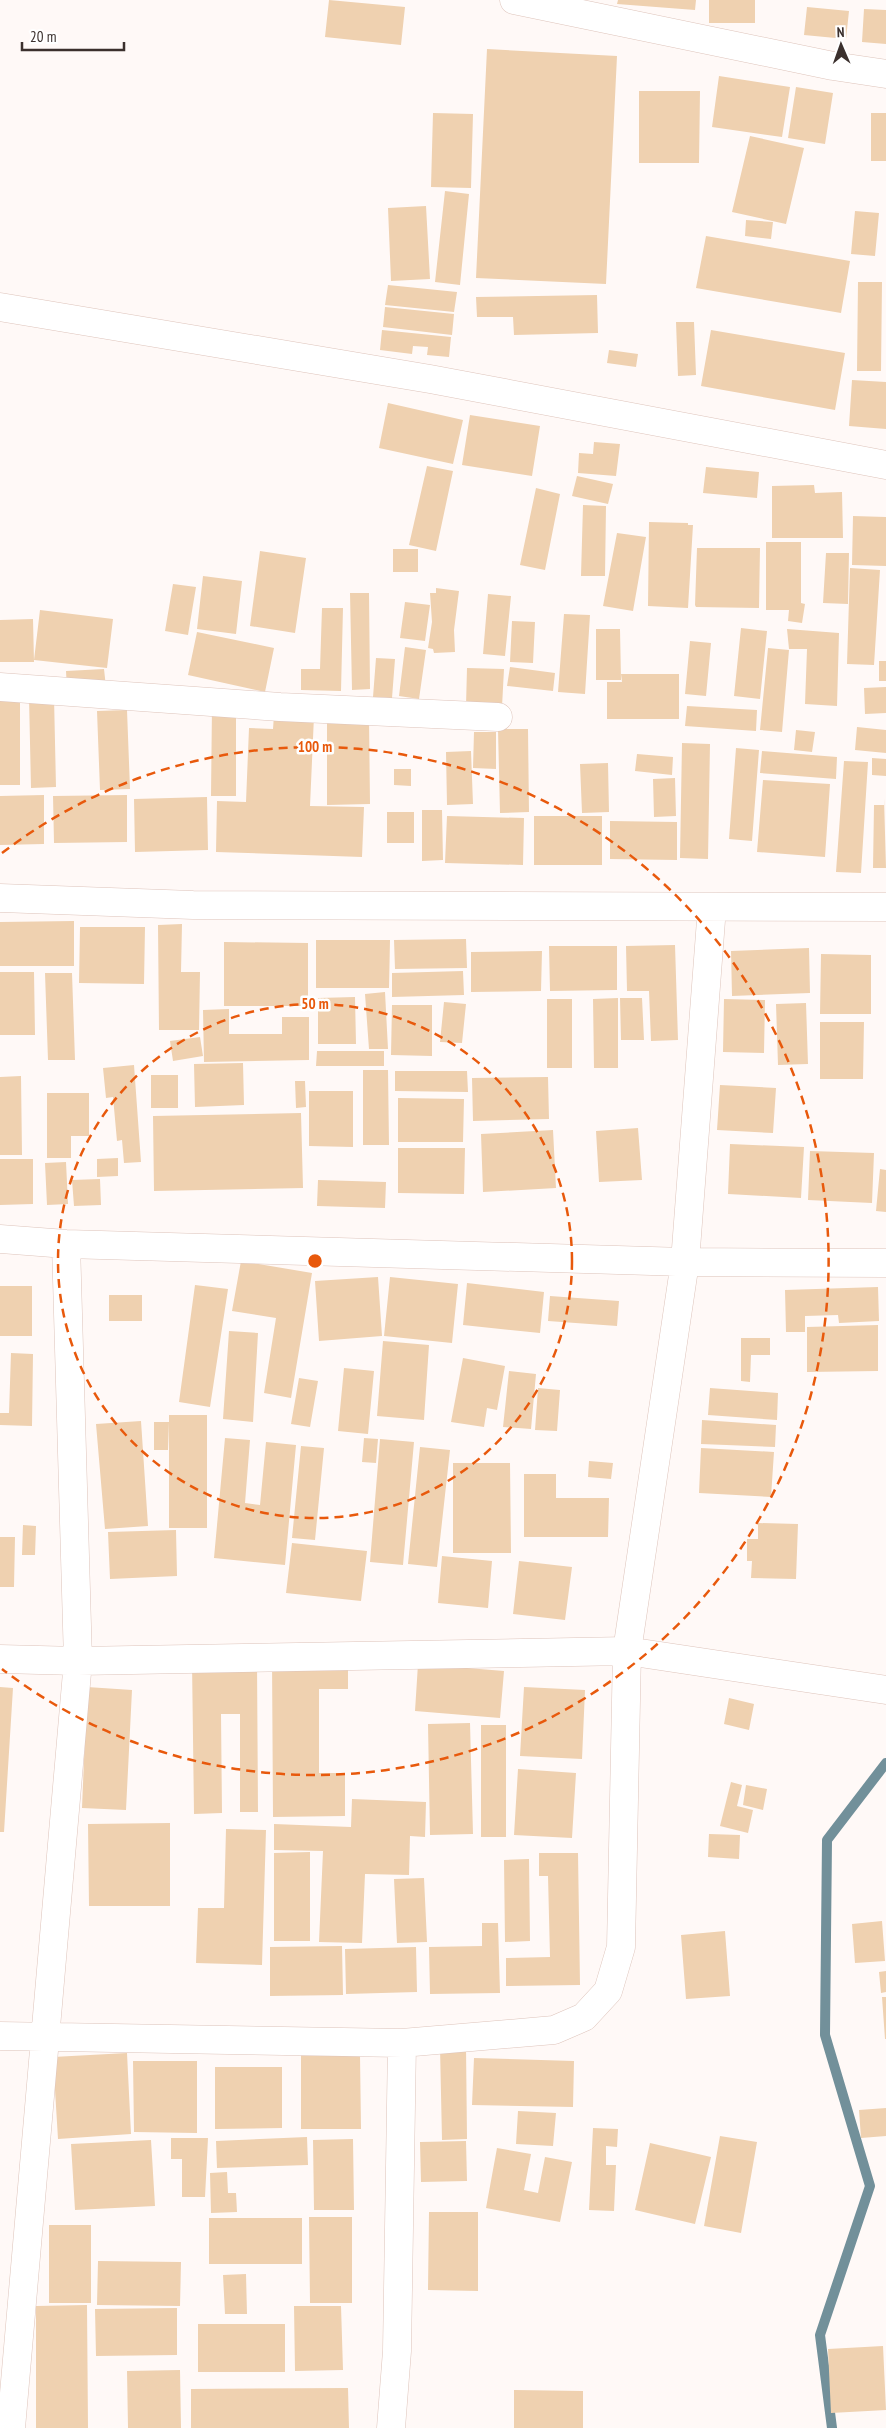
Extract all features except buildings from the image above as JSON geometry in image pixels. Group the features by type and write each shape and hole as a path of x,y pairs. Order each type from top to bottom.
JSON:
{"street":[{"path":"514,0 550,4 833,66 886,74"},
{"path":"0,307 430,379 886,465"},
{"path":"0,686 280,707 498,717"},
{"path":"0,898 193,905 886,907"},
{"path":"0,2036 402,2043 554,2030 584,2016 608,1991 621,1948 627,1651 685,1262 712,907"},
{"path":"0,1239 66,1244 685,1262 886,1263"},
{"path":"11,2428 78,1661 66,1244"},
{"path":"0,1659 78,1661 627,1651 886,1690"},
{"path":"391,2428 396,2350 402,2043"}],"waterway":[{"path":"832,2428 820,2335 870,2186 825,2035 827,1840 886,1763"}]}
